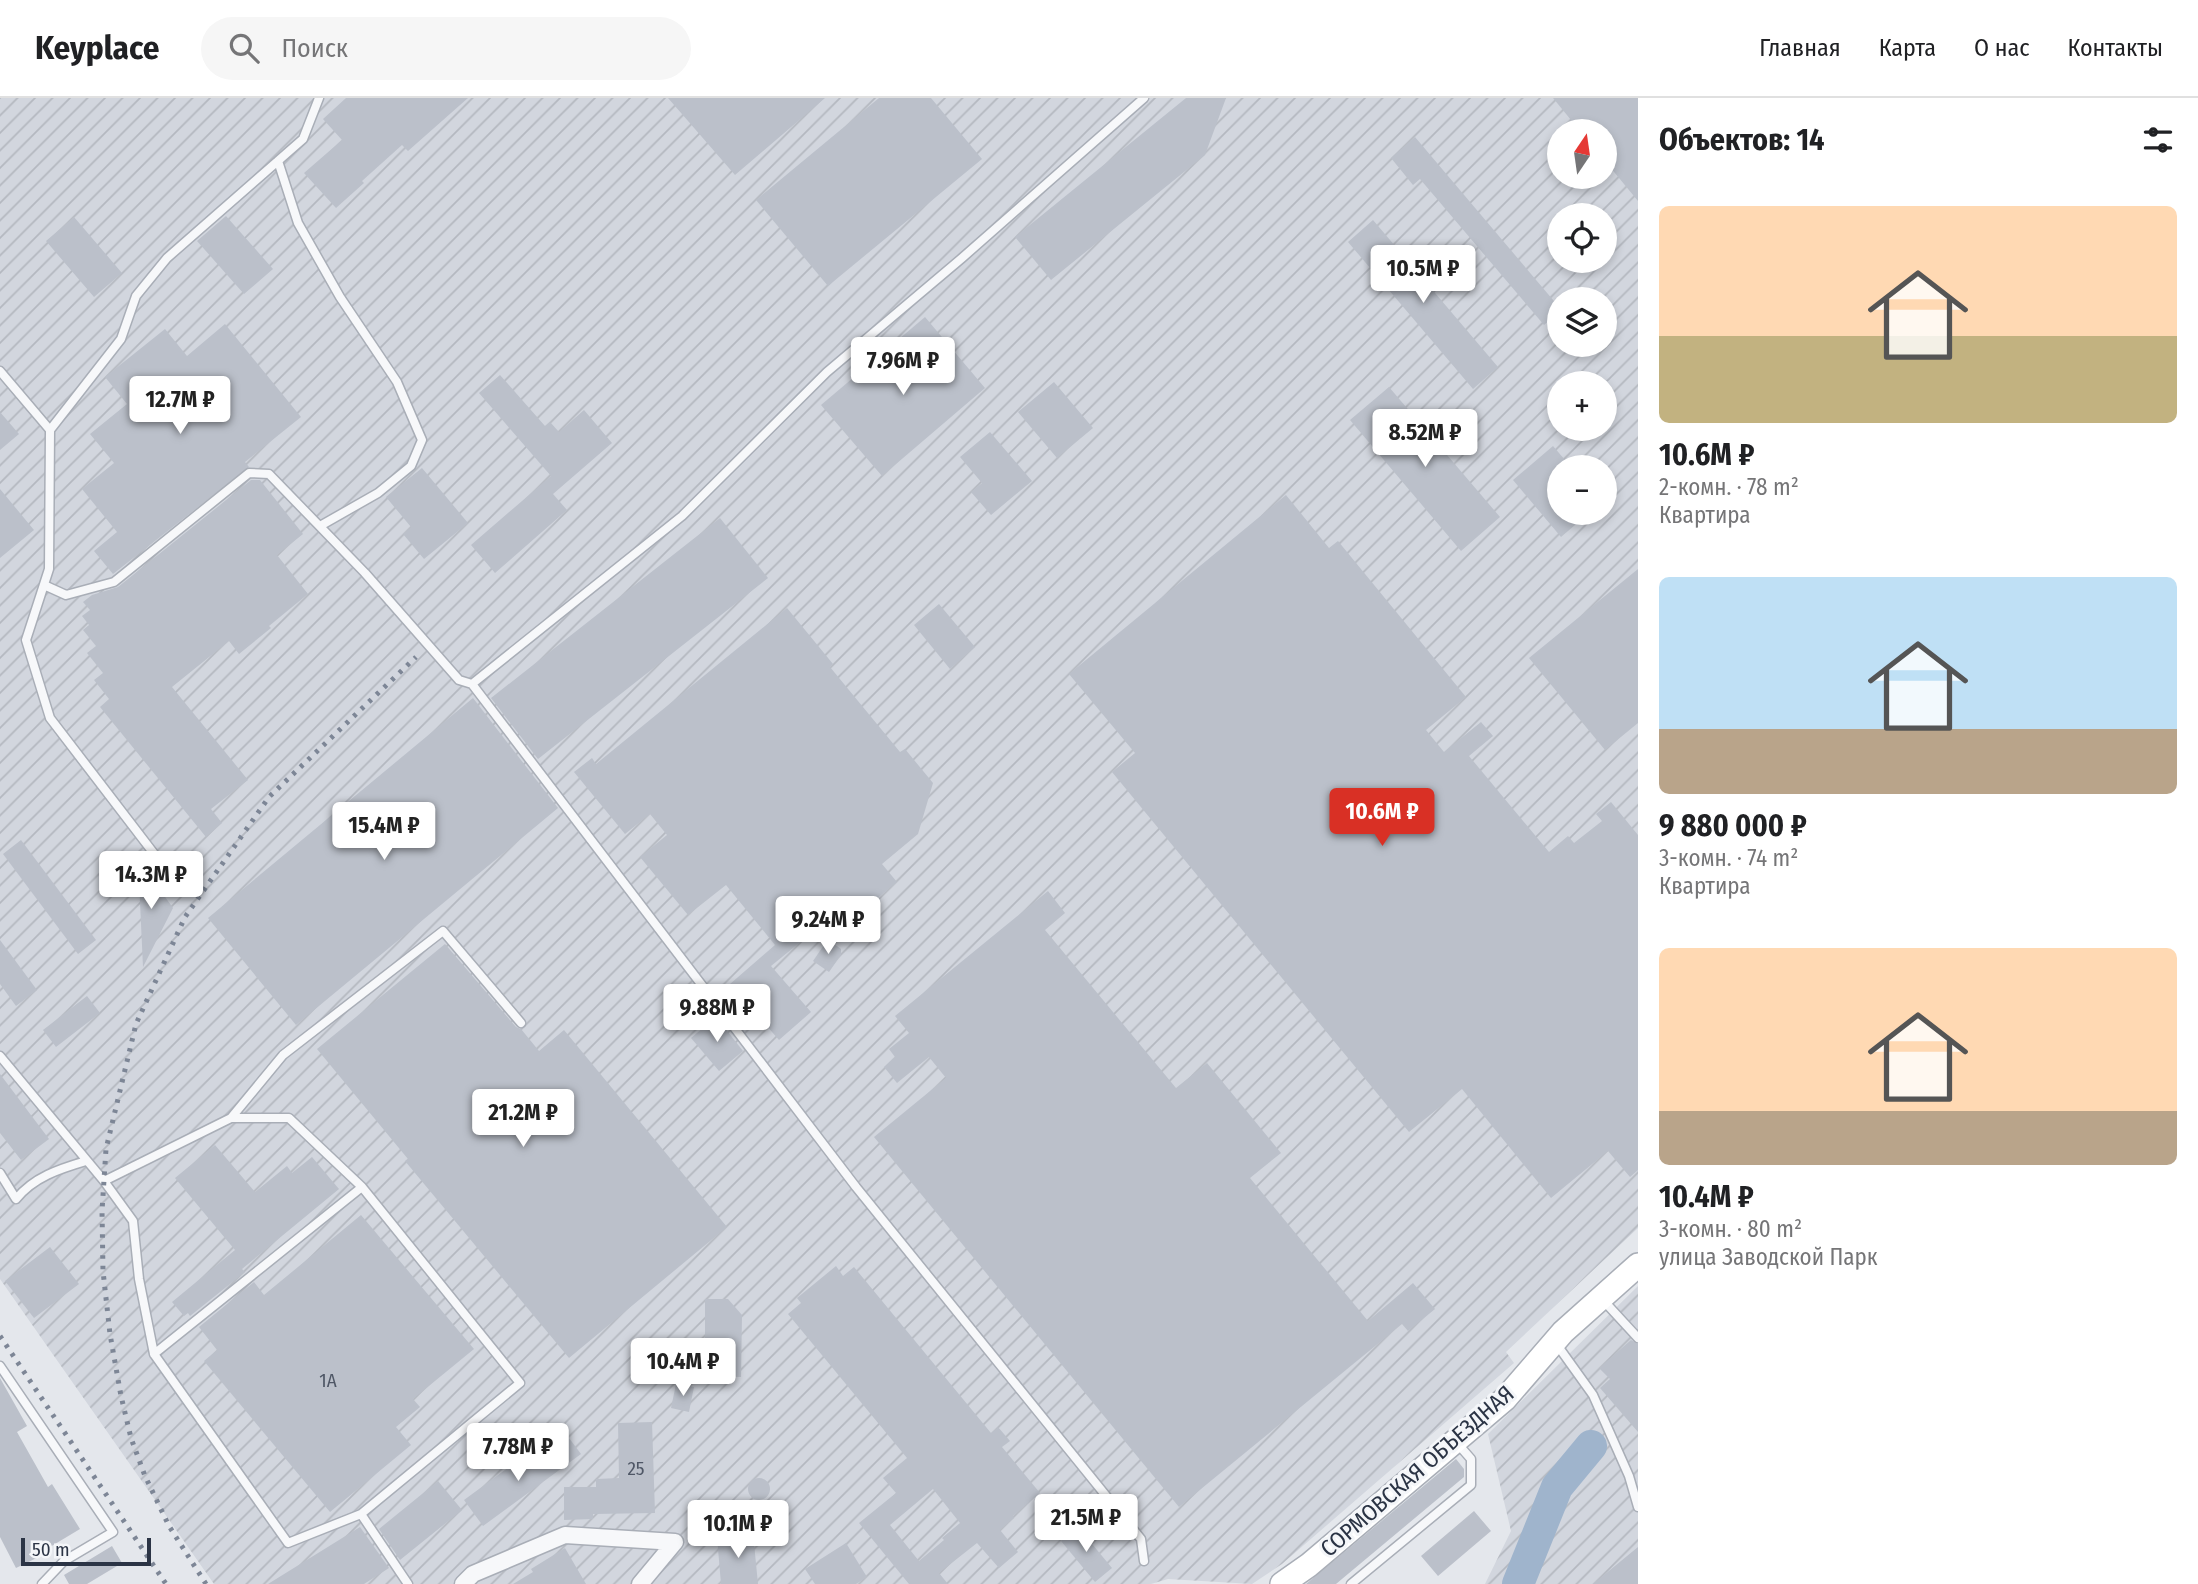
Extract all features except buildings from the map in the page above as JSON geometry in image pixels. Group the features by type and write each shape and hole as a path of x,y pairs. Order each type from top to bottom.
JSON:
{"street":[{"name":"СОРМОВСКАЯ ОБЪЕЗДНАЯ","path":"1282,1584 1505,1399 1555,1342 1638,1265"},
{"path":"463,1584 473,1574 565,1535 675,1542 640,1584"}],"lane":[{"path":"178,885 50,718 26,640 49,569 50,430 121,339 136,296 167,257 303,139 319,98"},
{"path":"472,684 682,516 827,372 1143,98"},
{"path":"278,161 298,223 340,297 397,382 422,440 411,466 378,493 320,526"},
{"path":"0,370 50,430"},
{"path":"44,584 66,595 114,582 249,473 269,474 365,573 459,680 472,684 856,1187 1141,1539 1144,1561"},
{"path":"104,1181 231,1118 283,1055 443,931 521,1023"},
{"path":"0,1056 134,1221 139,1279 154,1354 288,1543 362,1514 520,1383 362,1188 289,1118 231,1118"},
{"path":"0,1173 16,1199 25,1189 54,1170 86,1161"},
{"path":"154,1354 362,1188"},
{"path":"1601,1298 1638,1338"},
{"path":"1555,1342 1592,1395 1629,1476 1638,1507"},
{"path":"0,1366 113,1532 64,1561 51,1580 42,1584"},
{"path":"1351,1584 1471,1485 1471,1459 1455,1440"},
{"path":"362,1514 408,1584"}],"shaded area":[{"path":"0,98 1638,98 1638,1228 1506,1352 1514,1363 1282,1564 1252,1584 1168,1579 1151,1584 214,1584 0,1279"},
{"path":"1638,1286 1638,1584 1485,1584 1511,1531 1488,1434"}],"waterway":[{"path":"1518,1584 1557,1487 1591,1446"}],"railway":[{"path":"206,1584 169,1526 145,1476 131,1438 121,1396 103,1271 102,1211 106,1149 136,1024 185,917 269,797 416,657"},
{"path":"0,1336 166,1584"}]}
